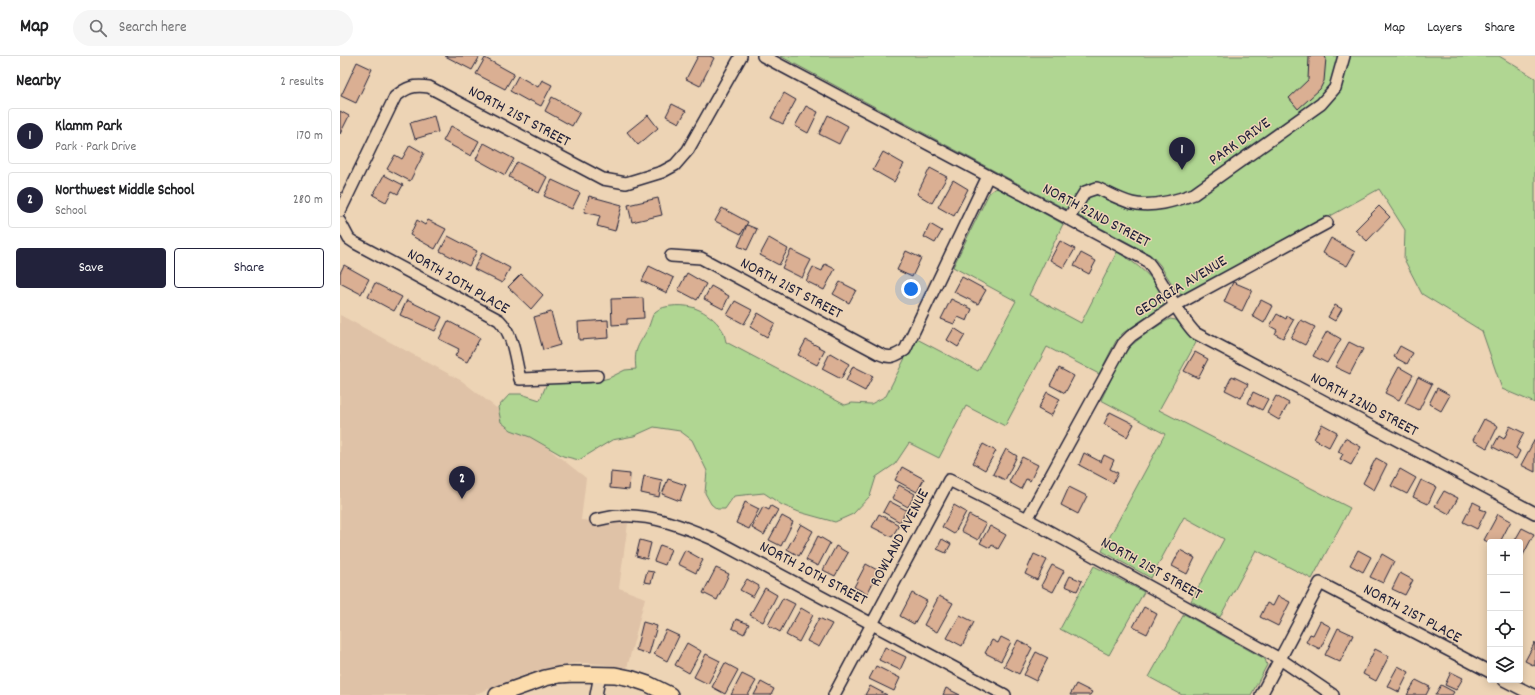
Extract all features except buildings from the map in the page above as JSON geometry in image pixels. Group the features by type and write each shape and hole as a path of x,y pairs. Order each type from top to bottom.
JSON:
{"main road":[{"path":"497,695 533,682 559,675 615,675 648,684 670,695"}],"street":[{"name":"NORTH 21ST STREET","path":"340,211 395,97 405,89 417,86 429,87 603,179 626,183 662,172 675,164 688,150 741,56"},
{"name":"NORTH 22ND STREET","path":"763,56 1146,260 1157,273 1187,324 1195,333 1535,512"},
{"name":"PARK DRIVE","path":"1068,219 1085,192 1097,188 1132,203 1156,204 1174,201 1194,194 1321,104 1335,88 1344,56"},
{"name":"NORTH 21ST STREET","path":"671,256 701,258 880,354 887,357 894,356 905,350 988,176"},
{"name":"NORTH 20TH PLACE","path":"340,222 349,239 355,243 499,320 505,327 511,340 520,379 597,376"},
{"name":"GEORGIA AVENUE","path":"1027,519 1123,344 1131,336 1176,305 1327,223"},
{"name":"NORTH 21ST STREET","path":"949,480 1027,519 1280,659 1333,695"},
{"name":"ROWLAND AVENUE","path":"834,695 949,480"},
{"name":"NORTH 20TH STREET","path":"596,520 620,516 644,518 682,526 713,540 1005,695"},
{"name":"NORTH 21ST PLACE","path":"1280,659 1320,583 1487,670"},
{"path":"1261,695 1280,659"},
{"path":"596,695 600,675"},
{"path":"1510,683 1533,695"}],"shaded area":[{"path":"340,315 462,381 586,478 581,520 628,523 619,588 645,598 627,668 602,664 569,664 532,672 473,695 340,695"}],"green space":[{"path":"780,56 1499,56 1535,78 1535,403 1502,389 1482,331 1422,294 1404,259 1405,230 1379,189 1190,294 1182,295 1177,292 1160,265 1153,257 1140,249"},
{"path":"998,188 1063,224 1029,295 1081,323 1117,252 1138,266 1150,277 1165,298 1164,305 1123,333 1116,341 1099,374 1047,347 1005,426 966,406 939,458 909,443 895,464 876,477 870,496 853,514 835,522 799,512 782,505 764,493 734,496 725,509 717,509 711,504 705,493 707,471 692,440 680,431 654,427 634,436 612,440 579,460 563,456 530,437 511,430 501,422 498,407 510,394 521,394 540,400 547,383 590,383 609,378 625,370 636,369 635,361 638,346 653,315 659,309 669,306 688,306 703,312 719,325 723,331 726,342 845,405 852,403 871,404 886,396 915,338 978,371 1016,301 953,267 989,193"},
{"path":"1170,319 1176,320 1189,334 1198,339 1159,410 1350,508 1312,579 1256,550 1220,617 1191,601 1224,539 1184,517 1151,578 1102,551 1165,434 1101,400 1117,367 1129,348 1148,332"},
{"path":"1094,566 1144,592 1109,655 1060,629"},
{"path":"1184,614 1265,659 1267,665 1251,695 1182,695 1149,677"}],"place":[{"name":"Klamm Park","path":"1182,170"},
{"name":"Northwest Middle School","path":"462,499"}]}
